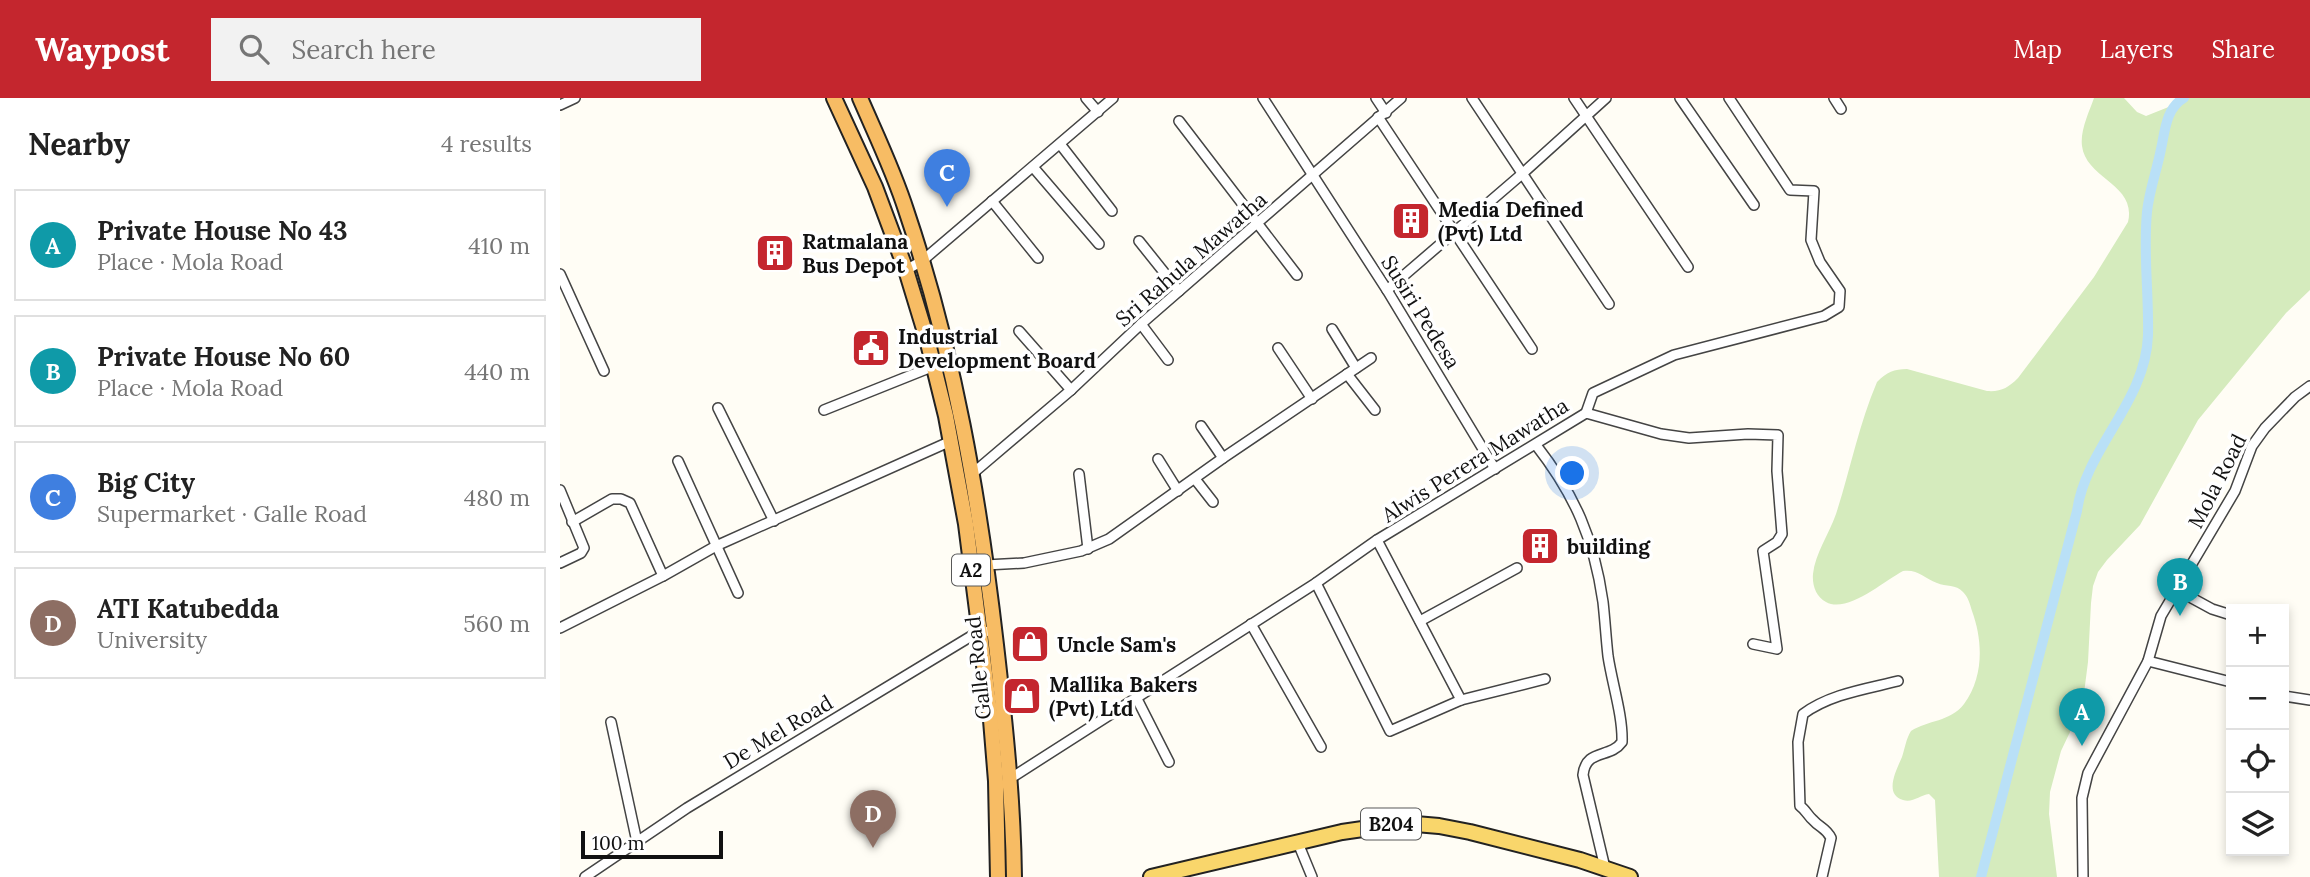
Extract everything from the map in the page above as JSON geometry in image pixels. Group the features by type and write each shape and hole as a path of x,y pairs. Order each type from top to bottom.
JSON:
{"highway":[{"name":"A2","path":"834,98 875,187 906,270 951,441 965,524 990,720 996,781 998,877"},
{"name":"A2","path":"860,98 906,208 922,261"},
{"name":"Galle Road","path":"922,261 943,333 961,414 986,565 1011,778 1014,877"}],"main road":[{"name":"B204","path":"1151,877 1342,832 1404,823 1471,832 1630,877"}],"street":[{"path":"560,105 575,98"},
{"path":"1086,98 1098,112"},
{"path":"906,270 922,261 1113,98"},
{"name":"Susiri Pedesa","path":"1263,98 1387,290 1495,469"},
{"path":"1376,98 1382,115 1453,232 1532,349"},
{"name":"Sri Rahula Mawatha","path":"972,474 1401,98"},
{"path":"1472,98 1609,304"},
{"path":"1574,98 1688,267"},
{"path":"1387,290 1606,98"},
{"path":"1680,98 1754,205"},
{"path":"1586,413 1593,393 1674,355 1824,316 1839,307 1840,291 1820,262 1811,240 1814,191 1790,190 1729,98"},
{"path":"1834,98 1842,110"},
{"path":"1179,121 1297,275"},
{"path":"1060,144 1112,211"},
{"path":"1033,167 1099,244"},
{"path":"992,201 1038,258"},
{"path":"1139,241 1179,291"},
{"path":"560,274 604,371"},
{"path":"1140,324 1168,360"},
{"path":"1332,330 1351,371 1375,410"},
{"path":"1019,331 1071,390"},
{"path":"1278,348 1312,399"},
{"path":"986,565 1024,563 1088,549 1109,540 1223,458 1371,358"},
{"path":"824,410 933,366"},
{"name":"Mola Road","path":"2083,877 2082,798 2088,773 2148,661 2161,617 2230,502 2252,446 2280,413 2310,386"},
{"path":"718,408 774,521"},
{"name":"Alwis Perera Mawatha","path":"1011,778 1377,541 1586,413 1661,434 1689,438 1779,435 1777,471 1782,534 1777,542 1763,551 1777,649 1753,644"},
{"path":"1200,426 1223,458"},
{"path":"560,628 716,546 951,441"},
{"path":"1536,445 1564,483 1577,508 1591,543 1599,576 1622,742 1614,750 1598,754 1591,759 1584,768 1583,775 1605,868"},
{"path":"1158,459 1178,491"},
{"path":"678,461 738,593"},
{"path":"1079,474 1088,549"},
{"path":"1195,479 1213,502"},
{"path":"560,490 583,551 560,563"},
{"path":"572,522 612,499 630,503 663,576"},
{"path":"1377,541 1461,700"},
{"path":"1420,621 1517,568"},
{"path":"1316,583 1390,731 1461,700 1545,679"},
{"path":"2177,590 2226,613"},
{"path":"1251,624 1321,747"},
{"name":"De Mel Road","path":"585,877 687,808 978,632 994,631"},
{"path":"2148,661 2226,681"},
{"path":"1822,877 1831,838 1826,829 1800,806 1798,742 1803,714 1835,698 1898,681"},
{"path":"1136,697 1168,762"},
{"path":"2289,697 2310,700"},
{"path":"611,722 637,842"},
{"path":"1298,843 1312,877"}],"green space":[{"path":"2094,98 2124,98 2137,112 2146,116 2183,98 2310,98 2310,290 2286,313 2198,420 2140,525 2098,572 2091,603 2083,701 2061,751 2050,792 2049,814 2057,877 1939,877 1935,800 1929,794 1903,800 1894,792 1893,781 1911,731 1946,718 1964,704 1971,693 1978,671 1980,646 1969,601 1960,589 1940,584 1917,573 1903,571 1855,600 1835,605 1826,602 1817,594 1813,582 1814,566 1836,514 1877,382 1891,372 1907,369 1987,391 2007,387 2018,378 2094,277 2128,222 2129,209 2125,199 2085,157 2082,140"}],"waterway":[{"path":"1981,877 2083,488 2092,466 2127,403 2145,359 2148,335 2148,204 2167,120 2173,108 2184,98"}],"place":[{"name":"Big City","path":"947,207"},
{"name":"Media Defined (Pvt) Ltd","path":"1411,221"},
{"name":"Ratmalana Bus Depot","path":"775,253"},
{"name":"Industrial Development Board","path":"871,348"},
{"name":"building","path":"1540,546"},
{"name":"Private House No 60","path":"2180,616"},
{"name":"Uncle Sam's","path":"1030,644"},
{"name":"Mallika Bakers (Pvt) Ltd","path":"1022,696"},
{"name":"Private House No 43","path":"2082,746"},
{"name":"ATI Katubedda","path":"873,848"}]}
